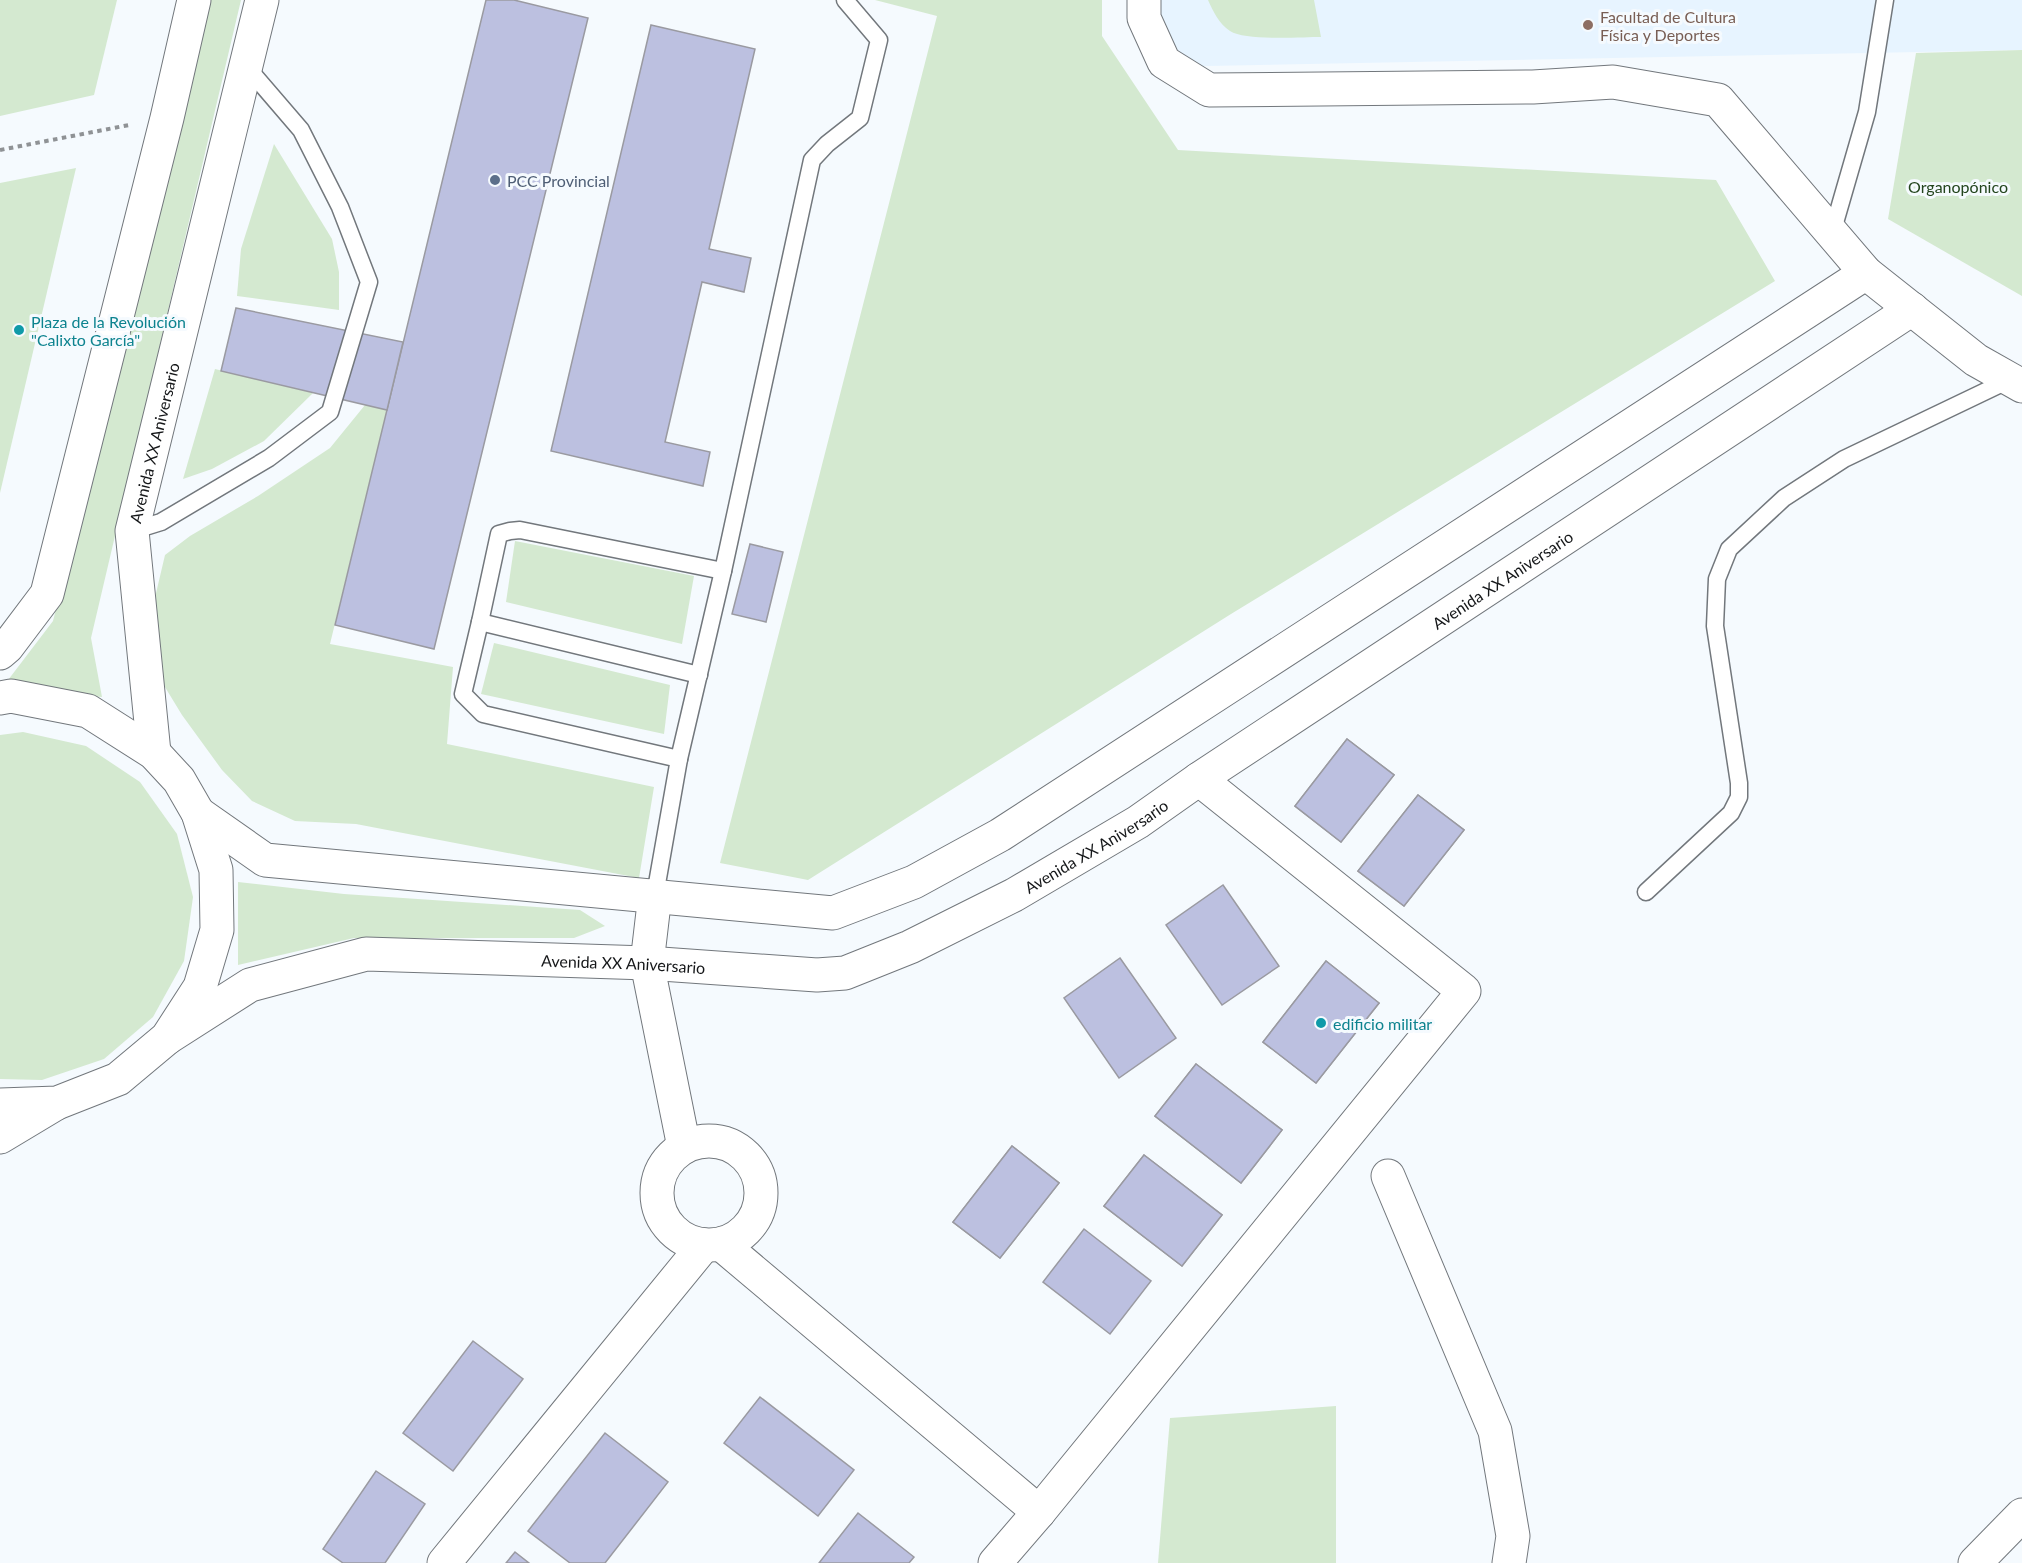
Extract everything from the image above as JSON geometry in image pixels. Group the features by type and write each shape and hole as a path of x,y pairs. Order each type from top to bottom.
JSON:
{"street":[{"path":"0,653 47,594 167,118 194,0"},
{"name":"Avenida XX Aniversario","path":"154,753 132,531 262,0"},
{"path":"1144,0 1144,18 1164,62 1209,90 1533,87 1613,82 1718,100 1866,273 1976,360 2016,383"},
{"name":"Avenida XX Aniversario","path":"198,813 265,860 833,913 914,882 1000,835 1866,273"},
{"name":"Avenida XX Aniversario","path":"0,1137 57,1103 118,1079 167,1038 250,985 366,954 647,963 818,975 845,973 910,947 1014,895 1138,822 1199,779 1912,309"},
{"name":"Avenida XX Aniversario","path":"0,698 11,696 88,711 154,753 179,780 198,813 216,870 217,930 200,987 167,1038"},
{"path":"995,1563 1464,991 1199,779"},
{"path":"655,895 647,963 684,1147"},
{"name":"Avenida XX Aniversario","path":"0,1105 57,1103"},
{"path":"699,1141 715,1141 731,1145 744,1154 754,1167 760,1181 762,1197 753,1220 737,1237 712,1244 687,1240 672,1230 662,1216 657,1200 657,1185 662,1169 671,1156 699,1141"},
{"path":"1388,1176 1494,1431 1513,1536 1509,1563"},
{"path":"712,1244 1039,1512"},
{"path":"444,1563 712,1244"},
{"path":"1975,1563 2022,1515"}],"lane":[{"path":"655,895 679,759 723,570 812,160 826,144 860,118 879,40 845,0"},
{"path":"1832,233 1867,112 1885,0"},
{"path":"132,531 161,522 269,458 330,412 369,282 340,207 301,130 246,66"},
{"path":"1646,892 1731,813 1739,797 1739,783 1715,626 1717,579 1729,549 1784,498 1844,459 2016,383"},
{"path":"679,759 483,714 463,694 499,534 520,530 723,570"},
{"path":"480,622 699,675"}],"path":[{"path":"0,150 167,118"}],"shaded area":[{"name":"Facultad de Cultura Física y Deportes","path":"1153,0 2022,0 2022,50 1155,67"}],"green space":[{"path":"0,0 117,0 94,95 0,116"},
{"path":"210,0 241,0 91,638 102,697 2,688 53,621"},
{"path":"875,0 1102,0 1102,36 1178,150 1716,180 1775,281 1231,614 808,880 720,863 937,16"},
{"path":"1208,0 1314,0 1321,37 1287,38 1237,34 1223,25"},
{"name":"Organopónico","path":"2022,50 2022,296 1888,219 1916,53"},
{"path":"274,144 332,239 339,272 339,310 237,296 241,249"},
{"path":"76,168 0,493 0,183"},
{"path":"215,369 313,393 264,441 212,469 183,479"},
{"path":"365,405 387,410 330,644 453,667 447,744 654,787 639,878 356,824 295,821 252,801 222,770 182,715 157,674 153,606 165,555 190,536 258,496 330,448"},
{"path":"515,541 694,576 682,644 506,602"},
{"path":"494,643 670,685 664,734 481,694"},
{"path":"23,732 86,746 140,782 177,834 193,897 184,961 153,1017 104,1059 42,1080 0,1079 0,735"},
{"path":"238,882 344,894 580,910 605,926 574,938 354,938 238,965"},
{"path":"1336,1406 1336,1563 1158,1563 1170,1418"}],"building":[{"name":"PCC Provincial","path":"486,0 514,0 588,18 434,649 335,625"},
{"name":"PCC Provincial","path":"651,25 755,49 709,249 751,258 744,292 702,282 665,442 710,452 703,486 551,451"},
{"path":"236,308 403,342 387,410 221,371"},
{"path":"750,544 783,552 766,622 732,614"},
{"path":"1347,739 1394,775 1341,842 1295,806"},
{"path":"1347,739 1394,775 1341,842 1295,806"},
{"path":"1418,795 1464,830 1404,906 1358,871"},
{"path":"1418,795 1464,830 1404,906 1358,871"},
{"path":"1223,885 1279,966 1222,1005 1166,925"},
{"path":"1120,958 1176,1038 1119,1078 1064,998"},
{"name":"edificio militar","path":"1326,961 1379,1003 1316,1083 1263,1042"},
{"name":"edificio militar","path":"1326,961 1379,1003 1316,1083 1263,1042"},
{"path":"1196,1064 1282,1130 1241,1183 1155,1116"},
{"path":"1196,1064 1282,1130 1241,1183 1155,1116"},
{"path":"1012,1146 1059,1183 1000,1258 953,1222"},
{"path":"1012,1146 1059,1183 1000,1258 953,1222"},
{"path":"1144,1155 1222,1215 1182,1266 1104,1206"},
{"path":"1144,1155 1222,1215 1182,1266 1104,1206"},
{"path":"1084,1229 1151,1281 1110,1334 1043,1282"},
{"path":"473,1341 523,1379 453,1471 403,1433"},
{"path":"760,1397 854,1470 818,1516 724,1443"},
{"path":"605,1433 668,1482 605,1563 570,1563 528,1531"},
{"path":"376,1471 425,1504 385,1563 343,1563 323,1549"},
{"path":"858,1513 914,1557 909,1563 819,1563"},
{"path":"515,1552 529,1563 506,1563"}],"place":[{"name":"Facultad de Cultura Física y Deportes","path":"1588,25"},
{"name":"PCC Provincial","path":"495,180"},
{"name":"Plaza de la Revolución \"Calixto García\"","path":"19,330"},
{"name":"edificio militar","path":"1321,1023"}]}
